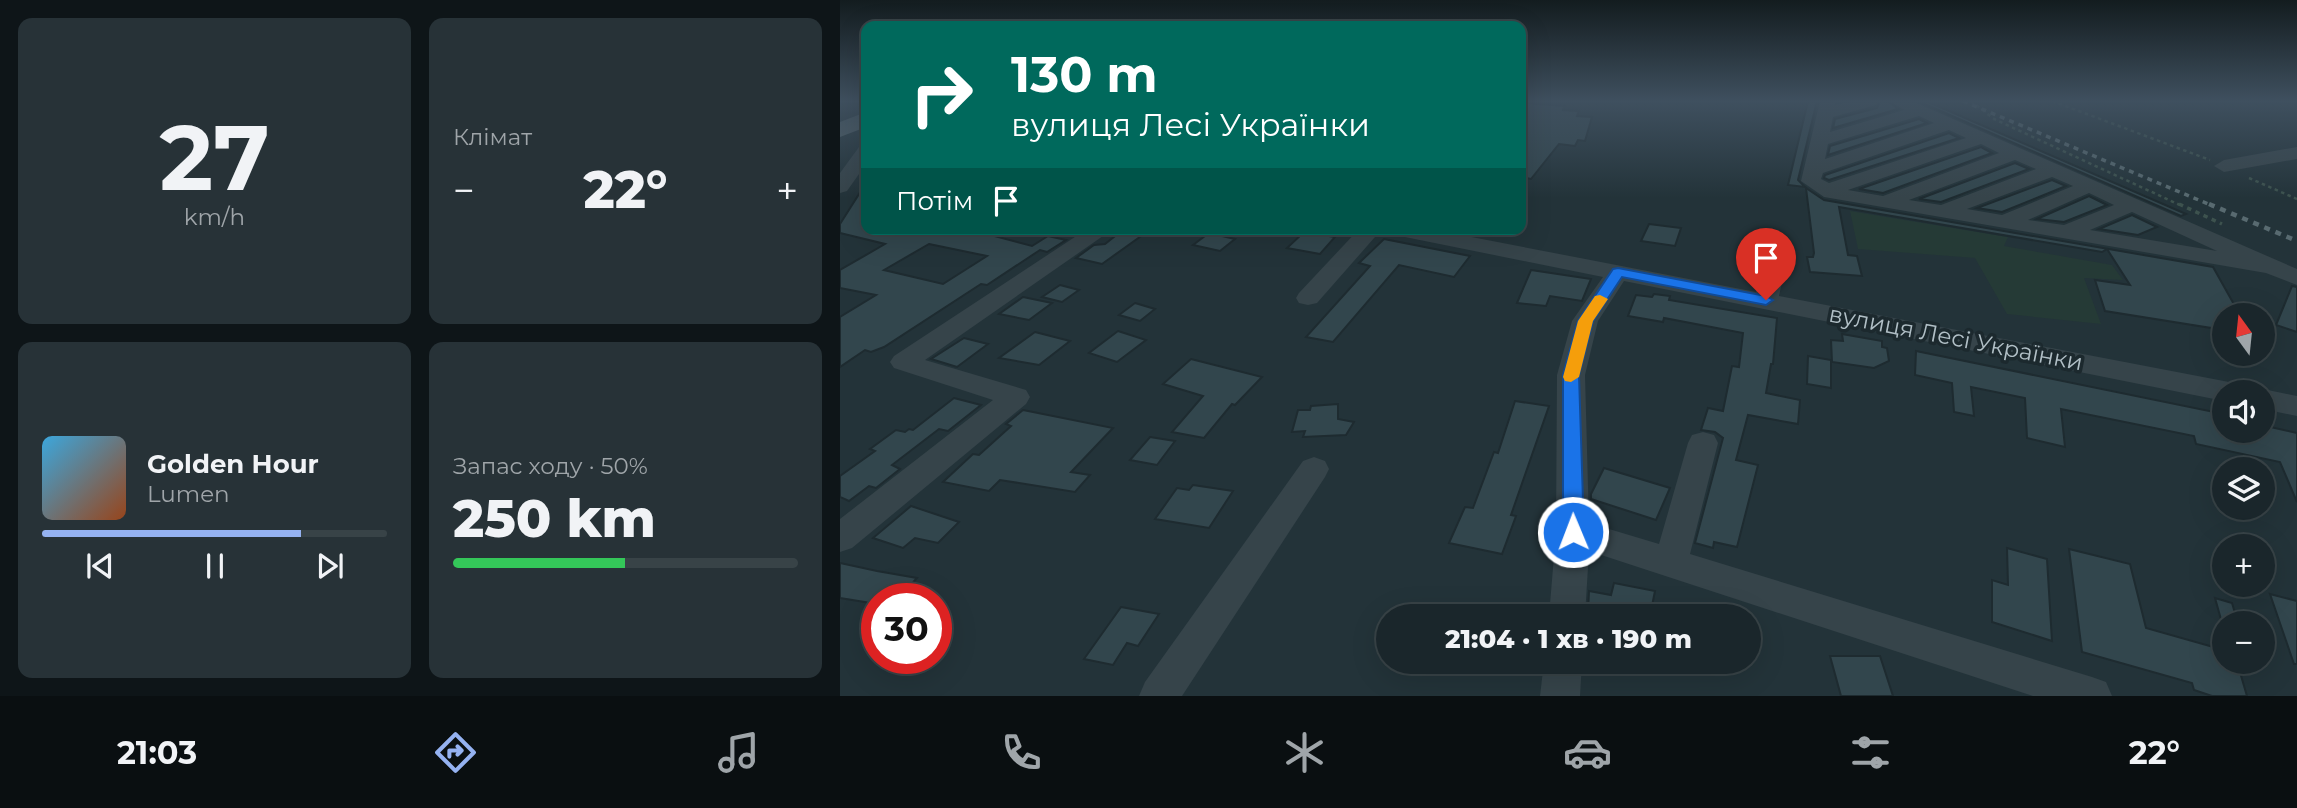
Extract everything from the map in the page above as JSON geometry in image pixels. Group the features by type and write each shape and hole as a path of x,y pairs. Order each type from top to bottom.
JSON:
{"street":[{"path":"840,187 859,133"},
{"path":"1822,133 1811,181 1827,191 2267,266"},
{"path":"1821,140 1843,133"},
{"path":"1814,169 1921,133"},
{"path":"1972,133 2297,278"},
{"path":"1827,191 1982,138"},
{"path":"1884,202 2015,153"},
{"path":"2224,166 2297,153"},
{"path":"1943,212 2052,170"},
{"path":"2004,222 2089,186"},
{"path":"2067,232 2131,205"},
{"path":"2146,246 2182,228"},
{"path":"840,538 1016,397 903,362 1093,235"},
{"path":"1308,298 1366,235"},
{"name":"вулиця Лесі Українки","path":"1426,235 2212,389"},
{"path":"1766,300 1779,246"},
{"path":"1568,604 1573,532 1571,375 1586,321 1618,272"},
{"path":"2275,401 2297,405"},
{"path":"1671,562 1703,443"},
{"path":"1159,696 1314,469"},
{"path":"1573,532 2092,696"},
{"path":"1560,696 1562,674"}],"path":[{"path":"2026,133 2234,229"},
{"path":"2138,133 2224,166 2297,199"}],"green space":[{"path":"1850,211 2008,237 2004,246 2112,265 2123,280 2084,278 2101,324 2007,314 1975,258 1858,249"}],"building":[{"path":"1526,133 1587,133 1585,141 1578,140 1575,146 1559,144 1531,179 1526,178"},
{"path":"1800,133 1809,133 1798,180 1805,187 1788,185"},
{"path":"1871,133 1895,133 1828,155 1830,146"},
{"path":"1948,133 1959,138 1829,180 1824,178 1825,175"},
{"path":"1992,133 2001,133 2186,214 2181,216"},
{"path":"1981,147 1992,153 1883,193 1859,189"},
{"path":"2015,163 2029,169 1941,202 1919,199"},
{"path":"2052,180 2066,186 2002,212 1977,208"},
{"path":"1806,188 1824,200 2213,267 2233,303 2212,303 2212,328 2105,311 2095,280 2130,285 2107,249 2102,252 1839,207 1848,255 1857,256 1862,276 1810,272 1807,257 1813,257"},
{"path":"861,191 861,235 991,235 1032,246 1048,236 1066,240 1047,252 1040,250 987,285 981,284 884,347 871,352 865,350 840,367 840,317 876,295 840,288 840,270 885,244 840,233 840,224","holes":["929,244 987,256 943,284 884,270"]},
{"path":"2089,196 2107,205 2064,222 2037,219"},
{"path":"2132,215 2157,227 2138,235 2099,229"},
{"path":"1649,224 1681,228 1675,246 1641,241"},
{"path":"1116,235 1143,235 1102,264 1076,258 1094,245 1105,244"},
{"path":"1206,235 1235,239 1220,251 1193,245"},
{"path":"1301,235 1335,237 1320,254 1287,248"},
{"path":"1384,239 1470,256 1454,277 1399,265 1333,342 1306,337 1370,266 1359,263"},
{"path":"1531,270 1591,279 1582,301 1550,296 1546,306 1517,303"},
{"path":"1060,285 1079,290 1062,302 1042,297"},
{"path":"2292,286 2297,287 2297,332 2276,325"},
{"path":"1654,294 1670,296 1669,300 1777,318 1773,364 1766,393 1800,400 1798,424 1748,415 1736,460 1758,465 1737,547 1714,542 1713,548 1695,543 1723,438 1715,432 1701,430 1708,408 1723,411 1732,366 1739,367 1743,333 1664,318 1663,322 1628,316 1636,295 1652,297"},
{"path":"1023,297 1052,303 1029,320 999,314"},
{"path":"1135,303 1155,309 1140,321 1119,315"},
{"path":"1118,331 1146,340 1117,362 1089,353"},
{"path":"1035,332 1070,341 1039,365 999,358"},
{"path":"1842,334 1882,341 1882,347 1887,348 1889,361 1874,368 1832,362 1831,340 1843,341"},
{"path":"964,338 988,344 957,367 931,359"},
{"path":"1916,351 2212,412 2212,443 2275,443 2275,428 2297,433 2297,502 2280,462 2275,461 2275,457 2257,457 2196,444 2194,436 2061,409 2065,447 2027,438 2025,398 1971,387 1974,416 1954,412 1952,383 1915,375"},
{"path":"1808,356 1831,360 1831,388 1807,384"},
{"path":"1191,359 1262,377 1235,405 1232,404 1204,438 1172,432 1203,396 1163,384"},
{"path":"954,398 981,405 948,431 939,429 892,465 900,469 876,488 869,486 849,501 840,497 840,476 875,451 870,449 896,430 913,430"},
{"path":"1515,401 1549,406 1511,515 1516,516 1502,554 1449,543 1465,507 1473,508 1494,452 1498,453"},
{"path":"1338,404 1338,419 1354,422 1346,435 1303,437 1305,431 1292,432 1298,410"},
{"path":"1023,410 1113,428 1071,472 1090,475 1075,492 1000,480 989,491 943,482 973,454 979,455 1011,426 1006,424"},
{"path":"1150,437 1175,441 1157,465 1130,460"},
{"path":"1604,468 1670,488 1656,520 1591,499"},
{"path":"1193,485 1233,491 1209,528 1155,519 1177,488 1189,490"},
{"path":"911,506 959,522 938,543 915,538 903,548 873,538"},
{"path":"2007,548 2047,559 2052,641 1992,622 1992,580 2008,585"},
{"path":"2069,549 2130,564 2146,628 2212,647 2212,674 2241,674 2247,696 2212,696 2194,690 2192,683 2082,652"},
{"path":"840,563 917,578 912,583 861,583 861,601 840,598"},
{"path":"1614,583 1655,591 1652,604 1588,604 1589,591 1611,595"},
{"path":"2275,595 2297,601 2297,664 2294,664 2271,597"},
{"path":"2215,598 2232,603 2234,611 2219,611"},
{"path":"1121,607 1159,614 1138,646 1127,643 1113,665 1084,659"},
{"path":"1830,656 1880,656 1893,696 1841,696"}],"railway":[{"path":"2040,133 2213,206"},
{"path":"2209,204 2297,241"}],"slow traffic":[{"path":"1571,377 1586,321 1600,299"}],"route":[{"path":"1573,532 1571,375 1586,321 1618,272 1766,300"}]}
